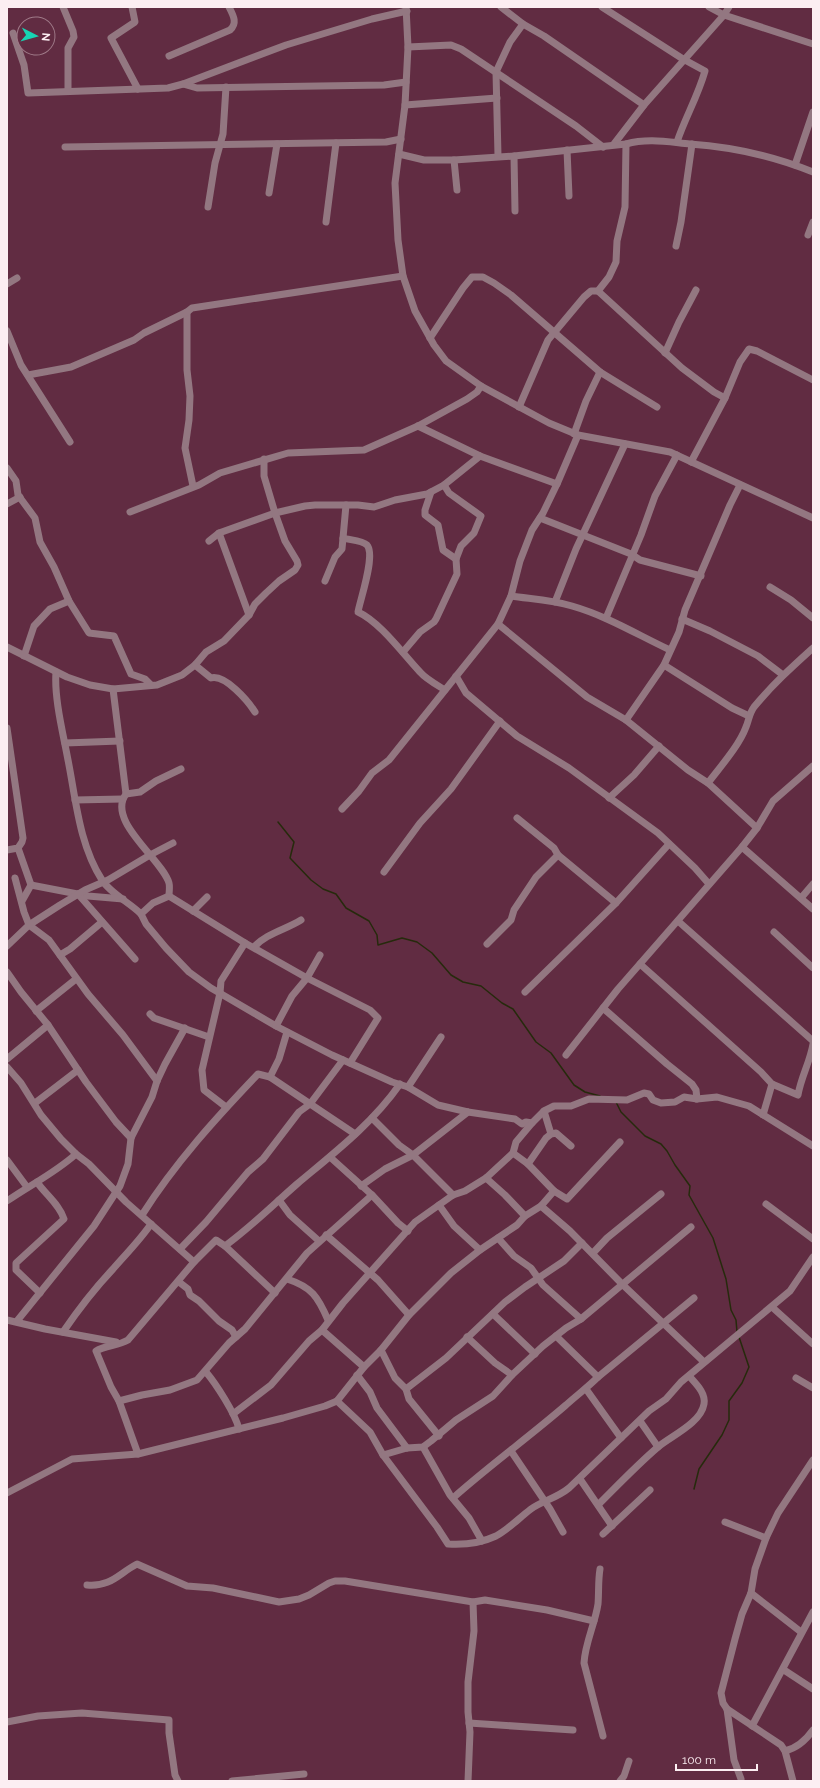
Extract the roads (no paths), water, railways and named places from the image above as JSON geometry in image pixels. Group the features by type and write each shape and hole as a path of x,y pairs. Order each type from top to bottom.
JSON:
{"street":[{"path":"63,7 73,30 74,37 68,48 68,91"},
{"path":"132,7 135,22 111,38 138,88"},
{"path":"169,56 234,27 235,23 230,7"},
{"path":"501,7 523,24 544,36 644,105"},
{"path":"602,7 683,59 705,71 677,142"},
{"path":"709,7 724,15 813,44"},
{"path":"614,144 644,105 683,59 724,15 728,7"},
{"path":"13,33 24,65 28,94 138,88 156,89 183,84 286,45 407,9 408,47 405,105 395,183 398,240 403,276 415,311 430,338 446,361 481,386 549,423 576,434 661,450 677,455 813,518"},
{"path":"498,156 496,72 510,42 523,24"},
{"path":"408,47 451,45 461,49 576,126 603,146"},
{"path":"183,84 197,88 357,86 406,82"},
{"path":"208,207 215,163 223,134 226,87"},
{"path":"405,105 497,98"},
{"path":"795,165 813,112"},
{"path":"64,146 386,142 401,139"},
{"path":"399,154 424,160 454,160 514,156 657,140 705,144 763,155 813,172"},
{"path":"326,222 336,143"},
{"path":"269,193 277,144"},
{"path":"598,291 609,277 616,262 617,241 625,207 626,144"},
{"path":"676,246 681,222 692,144"},
{"path":"566,150 569,196"},
{"path":"514,156 515,211"},
{"path":"454,160 457,190"},
{"path":"808,235 813,222"},
{"path":"28,375 71,367 134,340 144,333 187,312 192,308 403,276"},
{"path":"430,338 455,299 472,277 483,277 490,279 511,295 600,372 657,407"},
{"path":"7,284 16,278"},
{"path":"665,352 696,290"},
{"path":"519,407 548,340 584,297 591,291 598,291 665,352 714,392 725,398"},
{"path":"187,312 187,370 190,396 189,420 185,448 193,486"},
{"path":"7,331 21,365 70,442"},
{"path":"691,462 725,398 740,362 749,349 757,351 813,380"},
{"path":"342,809 359,791 372,773 389,760 498,624 511,596 520,561 532,530 540,518 557,484 576,434 586,401 600,372"},
{"path":"130,512 220,473 264,459 288,453 364,450 418,426 477,392 481,386"},
{"path":"418,426 480,456 557,484"},
{"path":"555,602 561,585 625,444"},
{"path":"606,618 655,496 677,455"},
{"path":"209,541 219,532 276,514 315,505 374,507 395,500 431,492 444,485 480,456"},
{"path":"7,647 56,672 90,685 113,689 165,683 182,676 195,665 206,652 224,641 249,615 255,604 279,580 295,570 298,565 298,561 285,541 276,514 264,476 264,459"},
{"path":"7,468 16,481 20,497 35,518 40,542 69,601 89,633 114,636 131,674 145,679 151,685"},
{"path":"626,720 664,665 679,632 682,619 740,484"},
{"path":"403,652 420,632 436,619 456,574 456,559 461,546 474,533 481,516 449,493 444,485"},
{"path":"431,492 425,510 425,515 438,525 443,550 456,559"},
{"path":"7,504 20,497"},
{"path":"325,581 335,557 342,549 346,505"},
{"path":"540,518 631,554 640,560 701,576"},
{"path":"219,532 249,615"},
{"path":"343,538 364,543 369,550 370,557 363,595 358,612 380,629 421,673 445,690"},
{"path":"770,587 791,600 813,618"},
{"path":"511,596 574,606 606,618 670,650"},
{"path":"24,656 34,626 50,610 69,601"},
{"path":"682,619 710,631 758,656 783,675"},
{"path":"498,624 587,697 626,720 688,770 708,783 757,828"},
{"path":"708,783 746,727 748,716 783,675 813,648"},
{"path":"195,665 211,678 214,677 223,681 247,699 255,712"},
{"path":"664,665 732,708 748,716"},
{"path":"56,672 55,683 75,800 84,841 103,882 141,914 146,924 189,972 220,993 287,1032 392,1082 408,1087 438,1105 468,1112 515,1119 522,1124 526,1122 532,1123"},
{"path":"456,676 466,692 517,736 569,768 658,832 709,884"},
{"path":"113,689 120,741 124,796 122,809 129,827 150,854 170,884 168,896"},
{"path":"384,872 420,823 451,789 500,721"},
{"path":"7,728 23,838 18,848 31,885 22,901"},
{"path":"65,742 120,741"},
{"path":"609,798 634,775 659,746"},
{"path":"566,1055 640,964 742,847 757,828 774,801 813,766"},
{"path":"75,800 124,796 140,792 156,781 181,769"},
{"path":"517,818 554,848 558,855 616,903"},
{"path":"8,942 30,925 78,894 103,882 150,854 174,843"},
{"path":"525,992 616,903 669,844"},
{"path":"742,847 813,910"},
{"path":"7,850 18,848"},
{"path":"487,944 511,920 514,910 536,877 558,855"},
{"path":"15,878 24,912 30,925 49,940 76,979 157,1081"},
{"path":"801,898 813,884"},
{"path":"31,885 78,894 123,899"},
{"path":"78,894 135,959"},
{"path":"168,896 245,943 307,978 370,1010 378,1018 346,1061 310,1104 299,1112 263,1159 248,1172 206,1222 180,1249"},
{"path":"141,914 153,903 168,896"},
{"path":"193,910 207,897"},
{"path":"254,948 261,939 301,920"},
{"path":"640,964 761,1072 772,1084 798,1095 804,1071 810,1058 813,1042 678,921"},
{"path":"60,955 70,949 102,922"},
{"path":"774,932 813,968"},
{"path":"226,1107 204,1090 202,1070 220,993 221,981 245,943"},
{"path":"276,1026 292,996 307,978 320,955"},
{"path":"7,972 36,1012 48,1025 56,1040 116,1122 131,1138"},
{"path":"36,1012 76,979"},
{"path":"603,1008 692,1084 696,1090 697,1098"},
{"path":"150,1014 154,1018 209,1037"},
{"path":"7,1059 48,1025"},
{"path":"17,1321 94,1226 120,1186 126,1170 131,1138 152,1097 157,1081 185,1028"},
{"path":"270,1077 279,1058 287,1032"},
{"path":"408,1087 441,1036"},
{"path":"7,1067 22,1083 41,1115 76,1154 89,1164 126,1202 194,1262"},
{"path":"35,1103 78,1070"},
{"path":"142,1215 188,1150 258,1074 270,1077 355,1134"},
{"path":"225,1246 244,1232 355,1134 372,1118 400,1084"},
{"path":"763,1115 772,1084"},
{"path":"233,1414 271,1385 309,1341 322,1330 328,1320 369,1273 426,1213 439,1206 453,1195 466,1191 486,1178 513,1153 516,1142 532,1123 544,1111 554,1106 571,1106 589,1099 627,1100 644,1093 649,1094 653,1100 661,1102 675,1102 684,1097 718,1097 749,1106 813,1146"},
{"path":"544,1111 551,1134"},
{"path":"361,1186 385,1170 414,1155 468,1112"},
{"path":"372,1118 400,1145 414,1155 453,1195"},
{"path":"528,1164 546,1138 551,1134 556,1133 571,1146"},
{"path":"513,1153 528,1164 554,1192 567,1199 620,1142"},
{"path":"7,1201 27,1187 62,1167 76,1154"},
{"path":"330,1157 408,1231"},
{"path":"7,1160 27,1187"},
{"path":"486,1178 525,1216"},
{"path":"37,1182 44,1193 59,1208 64,1219 16,1263 16,1270 40,1292"},
{"path":"7,1492 72,1459 138,1454 289,1417 337,1401 357,1375 409,1315 451,1273 480,1250 517,1225 525,1216 541,1206 554,1192"},
{"path":"593,1253 607,1238 661,1194"},
{"path":"119,1401 182,1386 196,1380 206,1372 236,1336 245,1329 307,1253 372,1196"},
{"path":"279,1200 290,1215 319,1242"},
{"path":"766,1204 813,1239"},
{"path":"439,1206 454,1226 480,1250"},
{"path":"541,1206 593,1253 622,1284 664,1322 704,1362"},
{"path":"63,1332 72,1318 106,1276 141,1239 151,1224"},
{"path":"383,1456 407,1448 423,1447 439,1436 456,1420 493,1396 512,1375 556,1336 581,1319 674,1243 691,1227"},
{"path":"326,1235 369,1273 409,1315"},
{"path":"498,1238 514,1256 531,1268 544,1286 581,1319"},
{"path":"138,1454 119,1401 111,1387 96,1352 103,1347 122,1343 140,1327 194,1262 216,1240 225,1246 275,1292"},
{"path":"406,1389 446,1358 524,1287 564,1262 582,1243"},
{"path":"337,1401 370,1432 383,1456 437,1527 448,1544 466,1545 482,1541 496,1536 532,1508 560,1495 580,1479 649,1411 666,1399 704,1362 790,1291 813,1257"},
{"path":"286,1279 301,1285 314,1295 320,1301 328,1320"},
{"path":"178,1282 188,1289 190,1295 202,1303 218,1321 232,1330 236,1336"},
{"path":"453,1498 694,1298"},
{"path":"772,1307 813,1344"},
{"path":"493,1314 535,1354"},
{"path":"7,1320 122,1343"},
{"path":"322,1330 364,1367"},
{"path":"556,1336 598,1377"},
{"path":"468,1337 495,1363 512,1375"},
{"path":"380,1350 395,1378 406,1389 409,1399 439,1436"},
{"path":"206,1372 214,1382 233,1414 239,1429"},
{"path":"357,1375 370,1392 377,1408 407,1448"},
{"path":"599,1504 658,1447 688,1426 704,1406 703,1394 689,1376"},
{"path":"796,1378 813,1388"},
{"path":"586,1389 621,1438"},
{"path":"640,1421 658,1447"},
{"path":"423,1447 450,1495 469,1518 482,1541"},
{"path":"511,1451 563,1532"},
{"path":"793,1781 785,1751 777,1741 752,1726 728,1708 723,1703 721,1693 738,1626 751,1593 755,1569 766,1538 778,1513 813,1460"},
{"path":"580,1479 599,1504 612,1526"},
{"path":"603,1534 650,1490"},
{"path":"725,1522 766,1538"},
{"path":"87,1586 99,1586 113,1581 137,1564 187,1586 213,1588 279,1602 299,1599 335,1581 473,1602 485,1600 547,1610 594,1621"},
{"path":"600,1569 598,1604 584,1654 584,1663 603,1736"},
{"path":"751,1593 801,1632"},
{"path":"468,1781 468,1682 474,1631 473,1602"},
{"path":"752,1726 784,1670 801,1632 813,1612"},
{"path":"784,1670 813,1689"},
{"path":"728,1708 734,1760 741,1779"},
{"path":"7,1722 38,1716 82,1713 169,1720 169,1733 175,1775 178,1781"},
{"path":"469,1722 573,1730"},
{"path":"785,1751 792,1749 805,1741 813,1730"},
{"path":"620,1781 624,1776 629,1761"},
{"path":"232,1781 304,1774"}],"waterway":[{"path":"278,822 294,842 290,858 311,880 323,889 336,894 346,908 369,921 377,935 378,945 402,938 417,942 432,953 451,975 463,982 481,986 502,1003 513,1009 536,1042 551,1053 574,1085 585,1092 600,1096"},
{"path":"616,1102 621,1112 645,1136 661,1144 690,1186 689,1195 713,1238 726,1279 731,1310 736,1320 737,1332"},
{"path":"694,1489 699,1469 722,1435 729,1420 729,1401 742,1383 749,1367 739,1337"}]}
